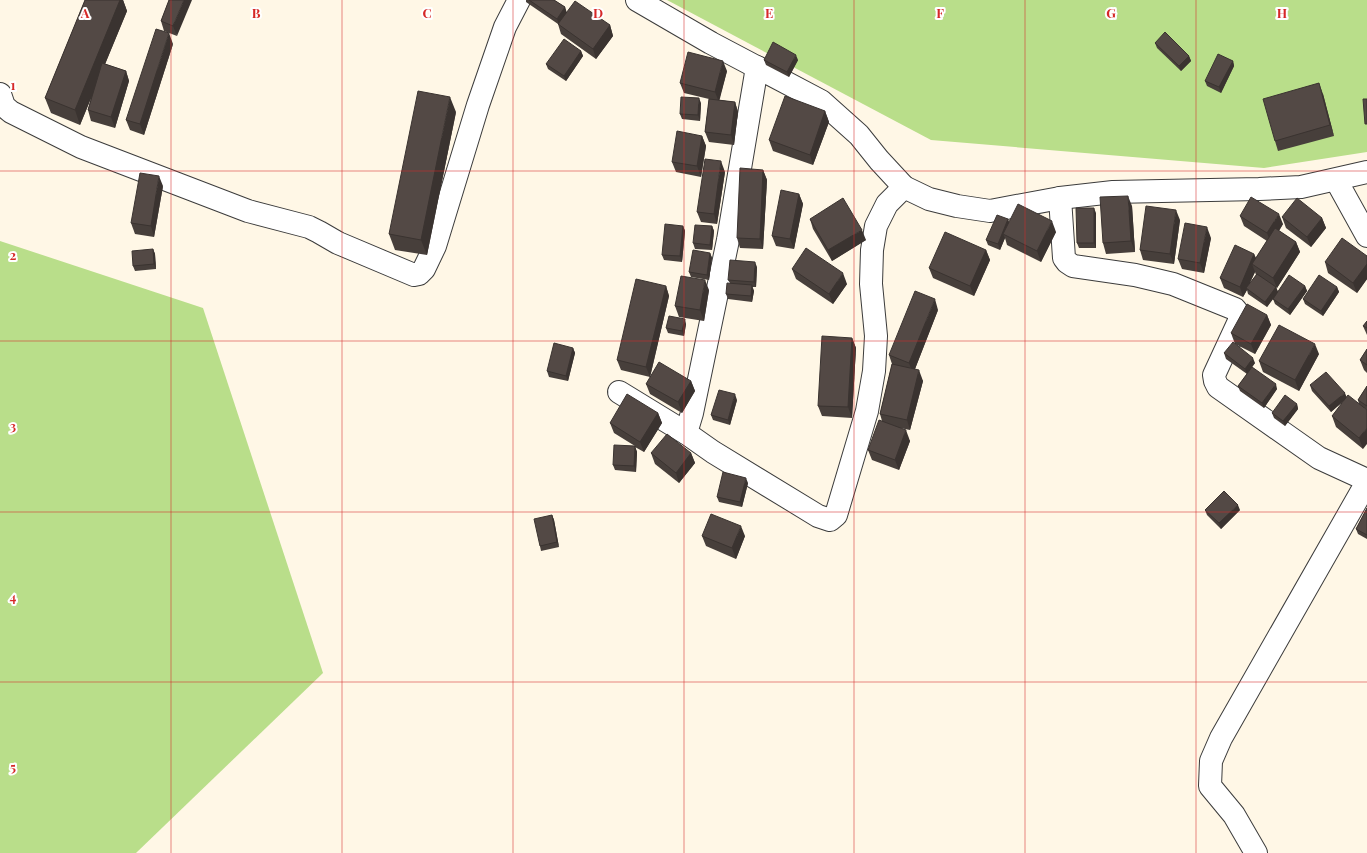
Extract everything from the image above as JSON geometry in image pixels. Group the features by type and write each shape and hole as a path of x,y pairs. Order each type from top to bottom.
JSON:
{"street":[{"path":"0,94 4,106 11,112 81,147 248,211 309,227 320,232 338,244 414,275 419,274 424,269 435,246 505,26 519,0"},
{"path":"637,0 711,43 821,101 859,135 904,188 929,199 957,206 990,211 1060,198 1113,192 1252,190 1301,187 1367,172"},
{"path":"686,433 692,413 728,240 757,67"},
{"path":"1336,180 1367,236"},
{"path":"619,392 686,433 713,452 818,516 830,520 836,515 867,411 874,371 876,336 871,284 872,250 876,226 887,204 904,188"},
{"path":"1060,198 1064,258 1067,262 1073,266 1134,275 1173,284 1235,309 1239,314 1239,321 1214,375 1214,381 1218,387 1319,458 1367,481 1221,738 1211,761 1210,786 1234,815 1256,853"}],"green space":[{"path":"667,0 1367,0 1367,152 1264,168 931,140"},
{"path":"0,241 203,308 323,673 136,853 0,853"}],"building":[{"path":"85,0 120,0 75,110 45,98"},
{"path":"169,0 184,0 173,26 161,21"},
{"path":"529,0 554,0 565,7 557,19"},
{"path":"575,1 610,25 593,49 558,24"},
{"path":"156,29 169,33 140,124 126,120"},
{"path":"1165,32 1189,56 1179,66 1155,43"},
{"path":"564,39 581,51 564,76 546,64"},
{"path":"773,42 796,55 787,72 764,60"},
{"path":"688,52 723,61 715,92 680,83"},
{"path":"1218,54 1233,61 1219,87 1205,81"},
{"path":"102,63 126,71 111,117 88,110"},
{"path":"1319,83 1330,125 1275,141 1263,99"},
{"path":"418,91 450,97 421,240 389,234"},
{"path":"785,96 825,111 810,155 769,140"},
{"path":"681,97 699,98 698,115 680,114"},
{"path":"709,99 735,102 731,135 705,132"},
{"path":"1363,99 1367,99 1367,124 1365,124"},
{"path":"677,131 702,136 697,166 672,162"},
{"path":"705,159 721,161 714,214 697,212"},
{"path":"740,168 763,170 760,239 737,238"},
{"path":"140,173 159,176 151,226 131,223"},
{"path":"781,190 799,194 790,239 772,236"},
{"path":"1128,196 1131,241 1103,243 1100,197"},
{"path":"1251,197 1279,214 1267,233 1240,216"},
{"path":"843,198 862,230 828,250 810,219"},
{"path":"1297,198 1322,218 1307,237 1282,217"},
{"path":"1018,204 1052,221 1037,251 1003,234"},
{"path":"1146,206 1176,210 1170,254 1140,250"},
{"path":"1076,208 1094,208 1094,243 1077,243"},
{"path":"997,215 1008,219 998,244 986,240"},
{"path":"1185,223 1207,227 1200,263 1178,259"},
{"path":"665,224 683,226 680,256 662,255"},
{"path":"695,225 712,226 710,245 693,243"},
{"path":"1275,228 1296,242 1273,278 1252,264"},
{"path":"945,232 986,250 970,286 929,268"},
{"path":"1342,238 1367,256 1367,264 1353,283 1325,262"},
{"path":"1235,245 1254,254 1240,287 1220,278"},
{"path":"806,248 843,273 829,294 792,269"},
{"path":"153,249 154,264 133,266 132,251"},
{"path":"693,250 710,253 707,275 689,272"},
{"path":"730,260 755,262 754,282 728,280"},
{"path":"1257,274 1276,287 1265,302 1246,288"},
{"path":"1289,275 1305,286 1288,309 1273,299"},
{"path":"1319,275 1337,287 1321,311 1303,299"},
{"path":"681,276 705,280 700,310 675,306"},
{"path":"636,279 666,286 646,367 617,360"},
{"path":"727,283 752,285 751,296 726,294"},
{"path":"915,291 935,299 909,363 889,355"},
{"path":"1247,304 1267,315 1251,344 1231,333"},
{"path":"669,316 685,319 682,331 666,328"},
{"path":"1367,321 1367,328 1363,326"},
{"path":"1279,325 1315,344 1295,380 1259,361"},
{"path":"822,336 852,338 848,407 818,406"},
{"path":"1233,342 1253,358 1245,369 1224,353"},
{"path":"554,343 573,348 566,376 547,371"},
{"path":"1367,349 1367,365 1360,360"},
{"path":"659,362 691,381 678,402 646,384"},
{"path":"892,364 919,370 907,420 880,414"},
{"path":"1252,367 1276,384 1262,403 1238,386"},
{"path":"1326,372 1345,393 1329,406 1310,385"},
{"path":"1367,386 1367,406 1358,400"},
{"path":"719,390 735,394 728,420 711,415"},
{"path":"627,394 658,413 640,442 610,423"},
{"path":"1285,395 1297,404 1283,421 1272,413"},
{"path":"1348,395 1367,410 1367,428 1359,438 1332,416"},
{"path":"879,420 906,430 895,460 868,450"},
{"path":"667,434 691,453 676,473 651,453"},
{"path":"614,445 635,446 634,466 613,465"},
{"path":"723,472 746,478 740,502 717,497"},
{"path":"1224,491 1238,505 1219,523 1205,510"},
{"path":"1367,508 1367,535 1356,529"},
{"path":"711,514 741,526 732,548 702,536"},
{"path":"552,515 557,542 540,546 534,519"}]}
